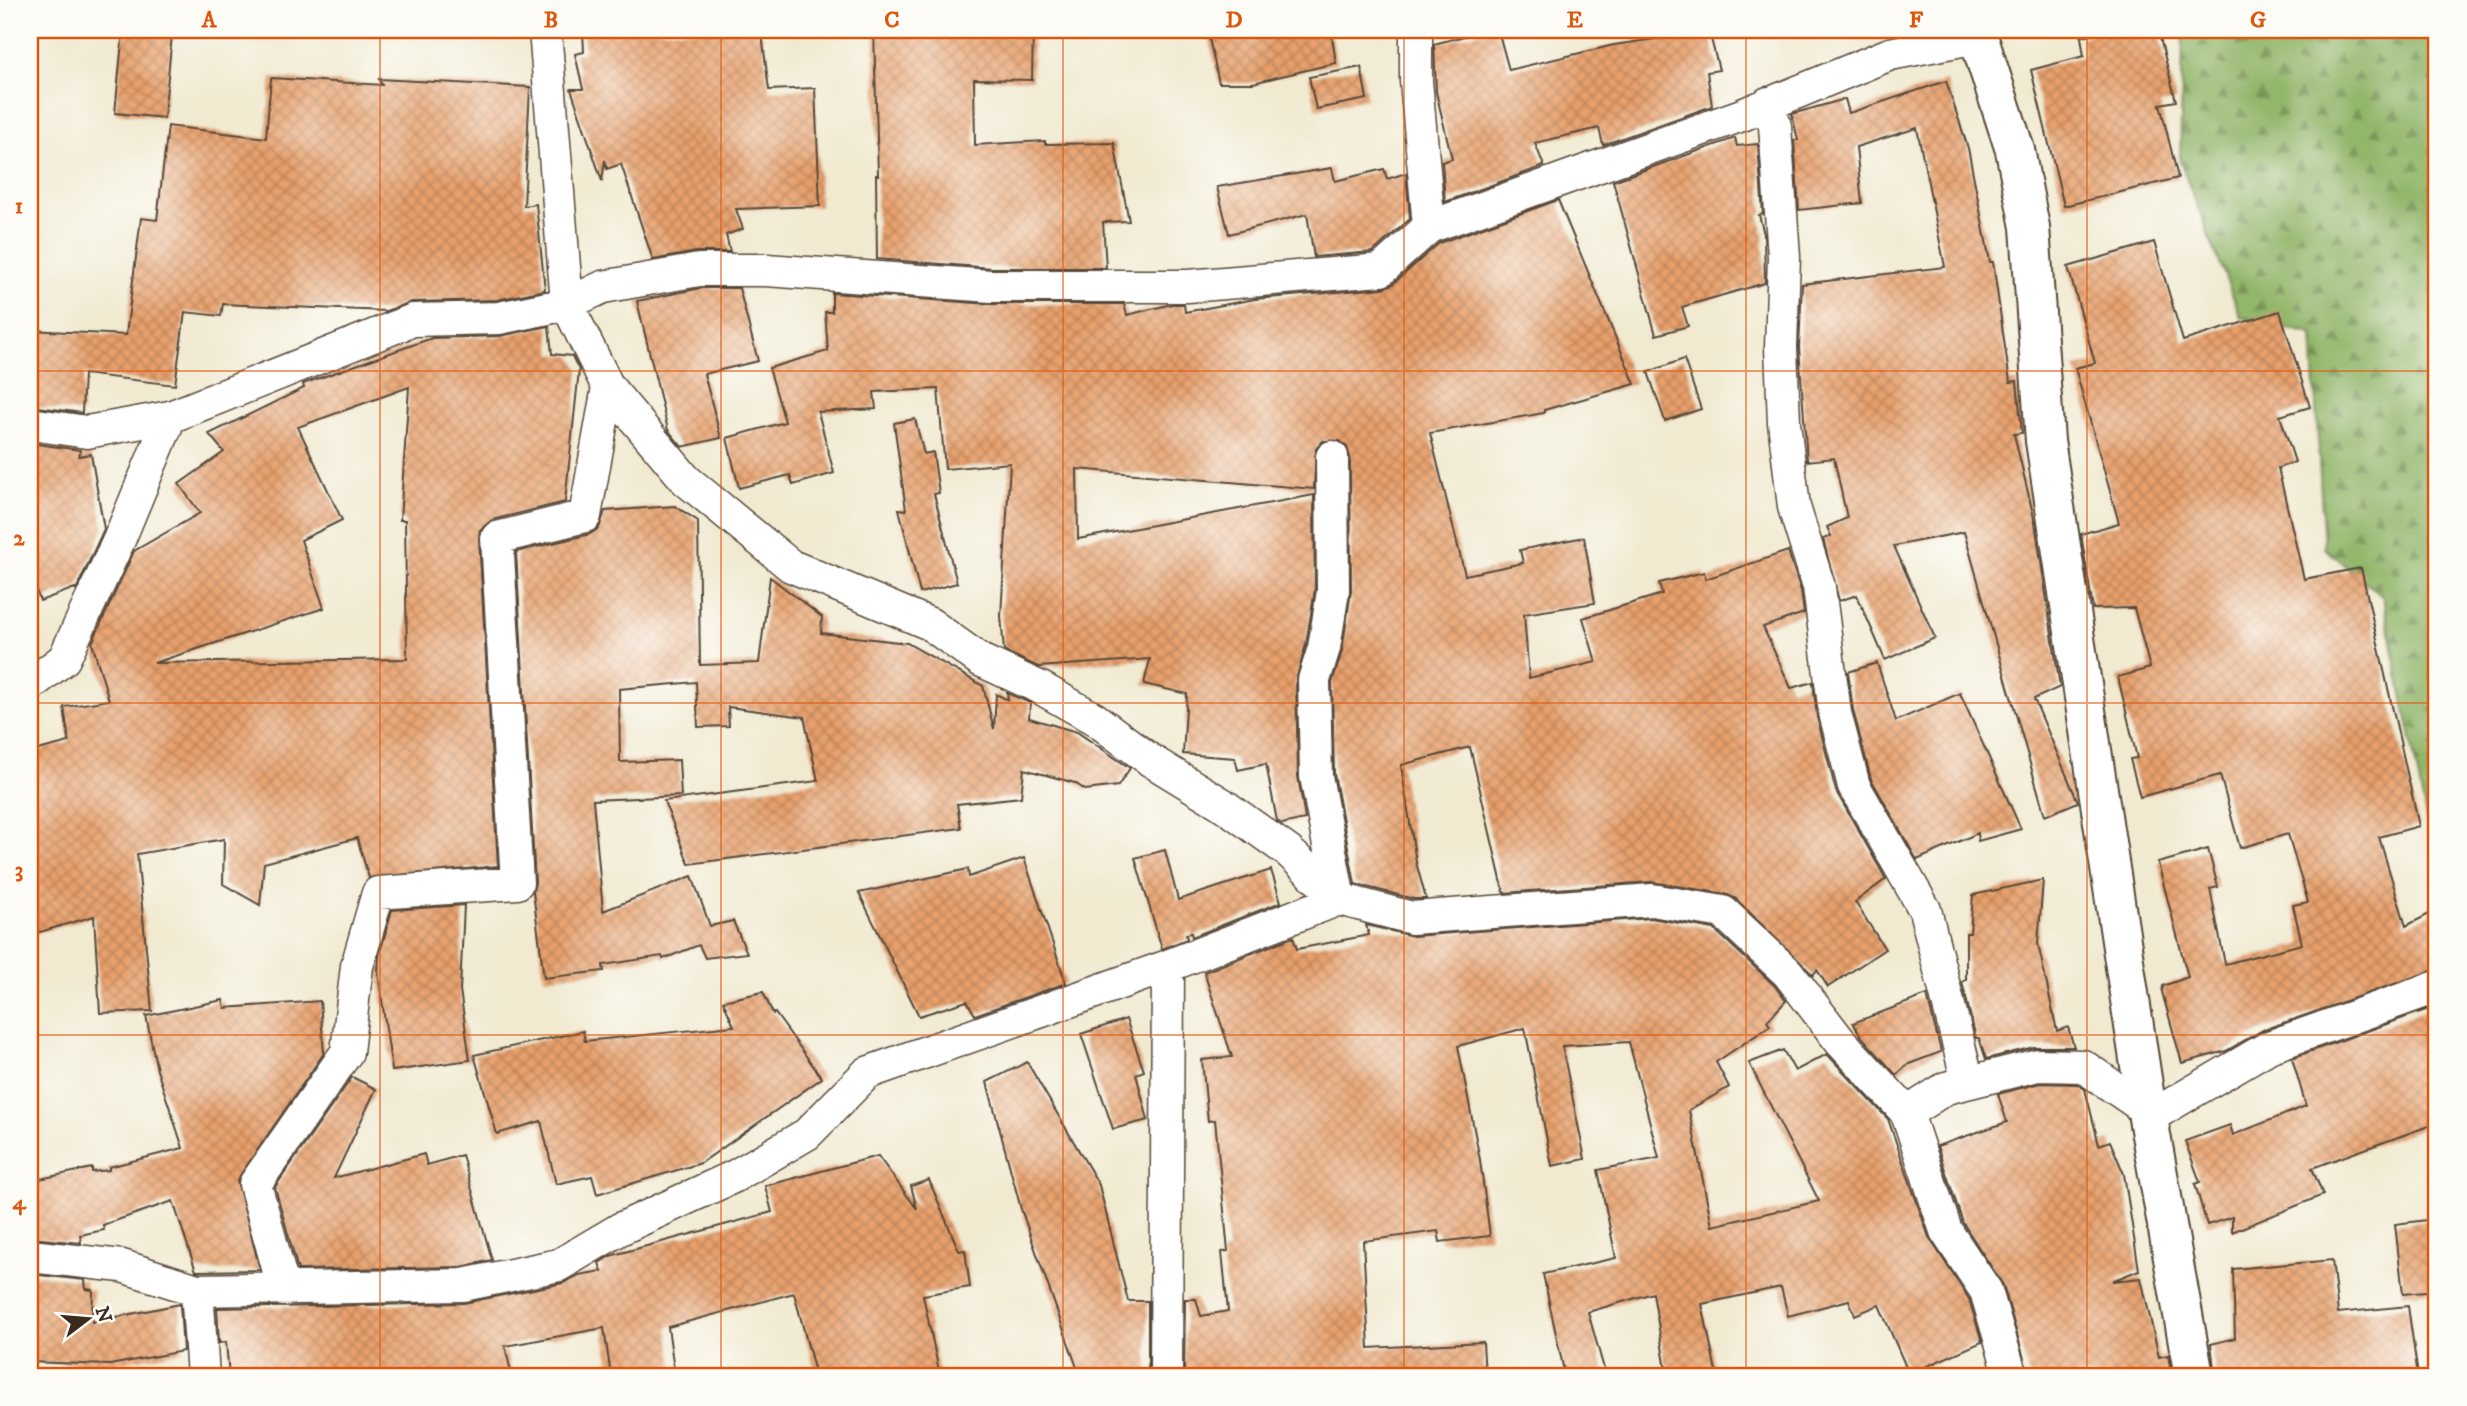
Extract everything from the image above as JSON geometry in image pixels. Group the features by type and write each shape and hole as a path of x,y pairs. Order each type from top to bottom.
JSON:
{"main road":[{"path":"1977,33 2015,150 2030,227 2045,441 2147,1114 2194,1376"}],"street":[{"path":"545,30 567,304 608,387 686,480 791,566 930,624 980,660 1041,688 1095,719 1150,760 1222,804 1289,852 1339,899 1412,918 1652,900 1723,912 1788,973 1839,1041 1908,1112 1946,1231 1986,1291 2011,1376"},
{"path":"1416,30 1416,82 1429,227"},
{"path":"30,424 87,432 170,417 414,320 499,318 567,304 603,286 699,270 766,270 991,286 1188,286 1381,270 1429,227 1564,181 1890,54 1977,33"},
{"path":"1768,103 1775,126 1784,257 1781,347 1784,422 1794,507 1819,587 1835,713 1854,786 1925,910 1968,1082"},
{"path":"284,1290 255,1184 347,1052 356,966 378,892 517,883 497,538 585,516 608,387"},
{"path":"30,685 64,659 120,540 170,417"},
{"path":"1332,457 1334,591 1324,648 1314,680 1316,776 1339,899"},
{"path":"30,1256 122,1265 197,1290 284,1290 391,1284 463,1285 559,1265 620,1229 735,1176 807,1134 867,1073 1168,966 1339,899"},
{"path":"1166,1376 1168,966"},
{"path":"1908,1112 1946,1088 2038,1065 2083,1066 2147,1114 2269,1047 2437,987"},
{"path":"197,1290 203,1376"}],"green space":[{"path":"2183,30 2437,30 2437,873 2383,597 2324,548 2312,334 2241,317 2180,162"}],"building":[{"path":"583,30 756,30 757,35 762,34 769,90 815,88 820,206 736,209 743,229 726,235 730,252 696,252 653,260 621,164 607,169 605,160 602,181 571,89 583,89 575,54 584,52"},
{"path":"874,30 1033,30 1032,80 974,79 975,145 1045,141 1045,144 1114,143 1129,221 1103,222 1106,268 992,268 877,259 878,175"},
{"path":"1226,30 1331,30 1336,63 1253,83 1219,83 1208,34"},
{"path":"1487,30 1498,30 1509,70 1614,45 1709,31 1719,70 1707,72 1712,106 1603,145 1599,128 1535,143 1544,166 1445,202 1442,162 1452,159 1436,92 1434,44"},
{"path":"2104,30 2158,30 2176,101 2160,104 2178,178 2064,206 2031,70 2084,56 2081,37"},
{"path":"123,31 172,35 164,118 115,113"},
{"path":"1361,67 1367,99 1316,109 1309,77"},
{"path":"271,78 382,85 379,79 530,87 524,206 536,204 545,290 497,300 412,302 386,311 223,304 221,316 185,312 175,385 84,374 82,413 30,406 30,330 126,335 141,218 157,220 168,126 266,138"},
{"path":"1946,81 1968,148 1990,262 1993,262 2010,382 2017,381 2022,433 2014,434 2035,522 2060,687 2034,699 2078,802 2045,816 1964,532 1894,546 1935,638 1885,660 1857,595 1839,601 1823,539 1831,536 1827,527 1847,518 1834,458 1807,461 1799,347 1802,284 1945,267 1917,128 1856,147 1862,203 1799,210 1794,140 1798,140 1792,114 1845,99 1849,113"},
{"path":"1735,138 1737,146 1758,144 1763,214 1759,215 1764,234 1765,283 1682,307 1688,326 1656,335 1613,181"},
{"path":"1332,168 1335,181 1384,169 1387,179 1406,173 1410,219 1373,252 1314,257 1307,214 1229,234 1217,187"},
{"path":"1558,200 1635,384 1544,410 1544,413 1430,433 1465,575 1523,563 1520,550 1584,537 1595,603 1524,614 1529,678 1596,662 1583,618 1662,594 1659,583 1704,572 1706,579 1788,551 1801,591 1804,613 1763,627 1791,688 1813,682 1817,717 1836,791 1886,879 1855,902 1885,949 1828,987 1817,970 1813,975 1736,899 1726,894 1651,882 1504,893 1470,747 1401,765 1416,862 1426,899 1414,899 1355,884 1334,774 1332,683 1342,651 1351,591 1350,457 1347,447 1340,441 1323,441 1316,449 1314,489 1077,469 1078,539 1314,495 1315,590 1306,644 1296,680 1298,776 1305,819 1282,824 1277,821 1266,764 1238,770 1235,758 1183,754 1187,694 1144,684 1150,659 1038,667 1004,651 1001,616 1010,463 945,469 938,389 874,392 876,409 818,412 834,473 793,485 790,475 739,488 727,438 785,422 769,368 828,351 825,312 832,312 832,293 991,304 1124,304 1127,315 1172,304 1184,304 1185,312 1255,299 1383,288 1393,284 1439,243"},
{"path":"2154,242 2183,341 2280,311 2310,407 2280,416 2295,462 2278,468 2304,579 2361,568 2419,826 2379,837 2406,926 2437,910 2437,969 2263,1030 2226,1051 2182,1063 2162,992 2163,986 2188,977 2158,863 2208,849 2218,887 2210,889 2225,964 2302,944 2293,905 2308,902 2288,834 2240,848 2220,775 2140,797 2130,759 2137,758 2118,677 2150,668 2134,608 2093,609 2081,534 2119,523 2075,368 2095,363 2068,267"},
{"path":"701,288 739,288 758,361 704,374 721,438 682,447 668,430 637,301"},
{"path":"549,326 552,354 572,356 579,370 565,502 492,520 480,530 498,866 369,878 357,838 264,863 260,905 223,884 224,839 137,854 152,1011 100,1013 94,916 30,935 30,752 69,742 64,707 109,700 92,643 134,551 200,513 179,484 224,452 209,434 304,388 303,384 432,338 500,336","holes":["409,387 400,520 405,520 407,659 154,663 324,608 301,540 342,520 298,427"]},
{"path":"1684,359 1701,409 1665,421 1648,372"},
{"path":"915,419 924,454 933,452 939,493 934,494 957,583 920,593 899,509 906,510 894,423"},
{"path":"30,443 80,450 79,456 91,454 104,529 76,590 75,588 40,601 30,573"},
{"path":"675,506 698,521 700,665 759,663 770,577 822,617 821,633 907,643 983,686 994,729 996,694 1008,700 1007,693 1030,703 1029,718 1077,732 1130,768 1118,786 1085,790 1075,783 1024,769 1021,797 957,804 961,828 689,864 664,801 818,781 804,717 728,707 729,726 698,727 696,682 619,689 620,762 679,760 681,796 593,800 603,911 692,876 710,926 733,921 747,953 705,958 699,945 663,959 662,956 603,965 604,971 544,978 533,892 535,882 516,552 590,534 599,528 605,511"},
{"path":"1877,663 1896,721 1960,693 2021,829 1978,841 1978,833 1917,860 1871,779 1853,710 1848,672"},
{"path":"1165,850 1178,900 1271,870 1281,902 1192,937 1191,933 1186,934 1187,939 1162,949 1135,858"},
{"path":"1024,858 1066,983 975,1015 967,1001 919,1016 859,893 968,869 969,877"},
{"path":"2043,880 2038,944 2057,1031 2068,1027 2074,1047 2034,1047 1986,1059 1979,1038 1976,1038 1962,982 1966,980 1966,933 1970,933 1973,895"},
{"path":"464,905 460,990 470,1060 392,1071 378,972 379,955 392,910"},
{"path":"1651,918 1714,929 1774,985 1786,1001 1767,1021 1770,1026 1716,1062 1729,1087 1689,1110 1712,1226 1819,1201 1749,1063 1783,1050 1795,1071 1827,1054 1888,1119 1929,1237 1969,1299 1982,1342 1909,1374 1879,1305 1855,1315 1849,1300 1788,1316 1781,1287 1702,1304 1717,1376 1667,1376 1653,1293 1588,1312 1606,1376 1565,1376 1543,1274 1616,1258 1598,1170 1659,1158 1629,1042 1562,1046 1585,1159 1552,1166 1525,1028 1458,1046 1480,1160 1490,1236 1440,1242 1438,1231 1363,1241 1369,1348 1483,1342 1485,1376 1184,1376 1185,1299 1196,1299 1201,1316 1228,1311 1222,1252 1228,1251 1215,1120 1208,1121 1202,1060 1232,1057 1204,972 1293,937 1297,949 1369,935 1366,925 1413,936"},
{"path":"763,992 773,1014 775,1013 822,1078 701,1163 597,1194 592,1176 556,1184 541,1121 497,1134 474,1055 583,1031 585,1041 734,1026 723,1001"},
{"path":"1927,995 1941,1052 1909,1064 1896,1075 1861,1036 1853,1023"},
{"path":"223,1000 225,1008 320,1001 324,1053 237,1180 260,1270 196,1271 173,1201 103,1225 104,1230 80,1235 81,1243 30,1238 30,1181 92,1168 92,1172 109,1170 109,1167 183,1148 157,1070 146,1016"},
{"path":"2437,1006 2437,1123 2312,1168 2323,1195 2232,1232 2232,1217 2207,1225 2195,1184 2200,1182 2185,1141 2230,1125 2233,1135 2306,1106 2292,1058"},
{"path":"1126,1019 1144,1071 1136,1074 1148,1120 1113,1129 1081,1034"},
{"path":"1027,1062 1099,1185 1128,1301 1148,1301 1148,1376 1080,1376 1021,1209 987,1082"},
{"path":"352,1077 376,1089 334,1178 424,1154 427,1165 462,1155 492,1260 461,1267 298,1270 275,1187"},
{"path":"2040,1083 2077,1084 2085,1089 2099,1145 2110,1141 2124,1174 2139,1270 2112,1281 2141,1278 2159,1357 2168,1355 2172,1376 2029,1376 2003,1285 1963,1223 1937,1146 2007,1122 1998,1094"},
{"path":"878,1156 917,1209 911,1186 929,1180 959,1251 965,1250 970,1287 923,1295 940,1376 816,1376 794,1293 668,1327 675,1376 611,1376 604,1328 505,1346 512,1376 280,1376 279,1373 229,1376 226,1342 219,1343 217,1308 464,1303 563,1283 579,1275 602,1271 599,1263 610,1256 772,1212 765,1186"},
{"path":"2435,1219 2437,1291 2403,1294 2395,1224"},
{"path":"2332,1260 2338,1313 2408,1306 2418,1376 2215,1376 2211,1344 2235,1338 2233,1269"},
{"path":"30,1274 85,1280 86,1289 93,1290 92,1322 180,1304 183,1351 110,1365 30,1362"}]}
